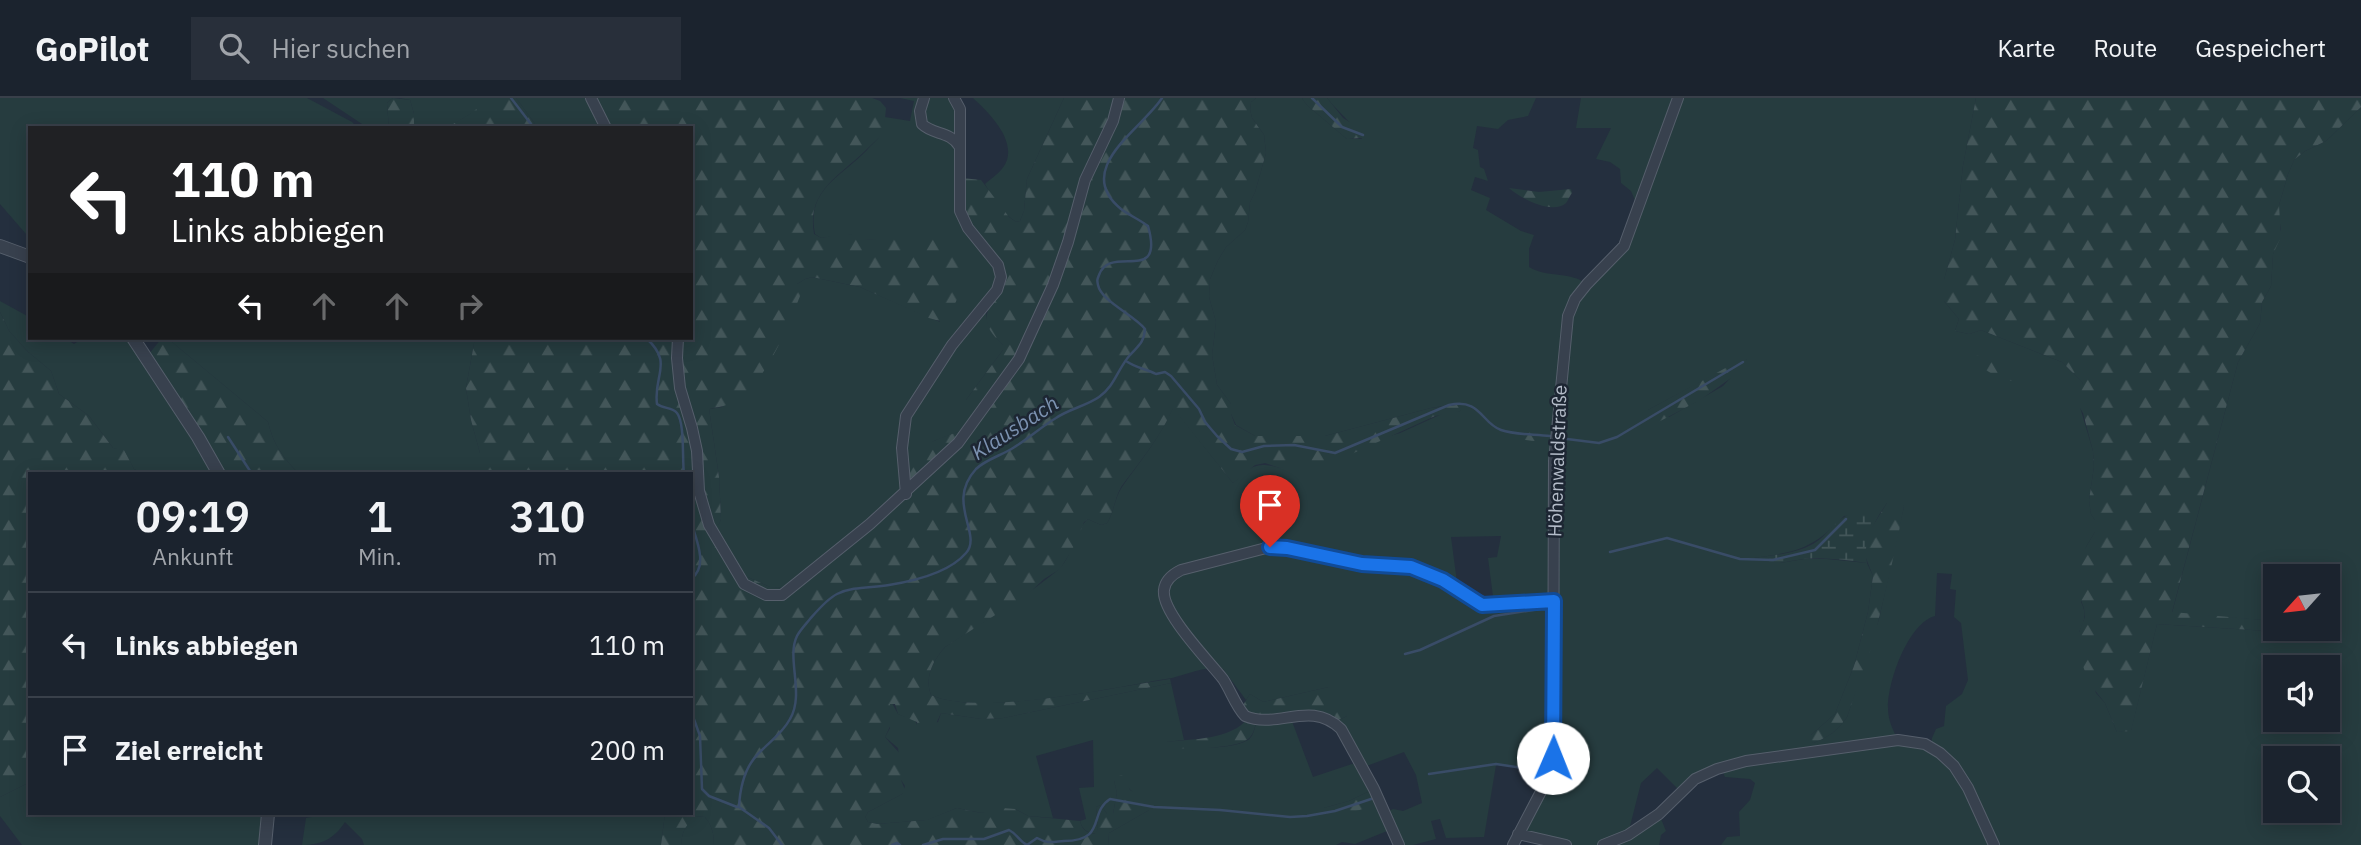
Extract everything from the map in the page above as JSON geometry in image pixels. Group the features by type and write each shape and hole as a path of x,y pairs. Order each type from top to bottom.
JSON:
{"street":[{"path":"591,98 605,126"},
{"path":"924,98 920,111 922,124 931,131 952,136 959,146"},
{"path":"906,494 902,448 906,416 948,351 988,303 1000,284 998,265 968,228 960,211 960,109 954,98"},
{"path":"678,340 677,373 697,451 703,508 709,525 739,577 750,588 771,596 787,592 906,494 958,443 977,420 1030,341 1069,242 1085,180 1113,121 1119,98"},
{"name":"Höhenwaldstraße","path":"1513,845 1547,780 1553,758 1555,437 1568,316 1575,299 1587,284 1624,246 1678,98"},
{"path":"0,246 28,256"},
{"path":"135,340 218,472"},
{"path":"1399,845 1374,789 1342,729 1320,715 1257,719 1245,716 1222,678 1168,608 1164,598 1166,584 1181,570 1270,547 1281,547 1362,564 1411,567 1443,580 1482,605 1554,601"},
{"path":"1603,845 1636,829 1662,812 1695,779 1717,769 1746,761 1898,740 1925,744 1954,766 1968,788 1994,845"},
{"path":"265,845 268,815"},
{"path":"1518,834 1566,845"}],"green space":[{"path":"0,98 307,98 356,126 28,126 26,234 0,204"},
{"path":"323,98 393,98 387,103 389,126 365,126"},
{"path":"393,98 410,100 414,126 389,126 387,103"},
{"path":"399,98 485,98 485,102 450,126 414,126 410,100"},
{"path":"485,98 516,98 537,126 450,126"},
{"path":"516,98 588,98 601,126 537,126"},
{"path":"594,98 872,98 880,101 886,108 881,135 828,184 821,194 815,205 814,234 821,238 845,234 864,239 932,238 951,244 964,260 965,271 960,294 943,322 860,287 812,277 805,279 797,284 802,291 767,367 747,392 735,401 709,409 719,477 721,519 719,524 708,530 743,575 770,587 788,588 802,583 909,495 905,463 911,456 933,442 966,429 972,417 965,408 966,400 1003,350 1003,345 989,327 987,312 1004,277 964,216 962,178 981,180 1009,217 1016,222 1020,221 1024,211 1027,179 1064,98 1256,98 1251,102 1250,110 1252,118 1264,135 1266,153 1250,202 1245,230 1226,247 1210,279 1209,297 1216,322 1212,355 1217,385 1231,404 1235,425 1255,436 1325,436 1431,408 1465,404 1460,411 1435,416 1345,457 1313,465 1280,468 1265,463 1255,465 1233,483 1173,408 1156,439 1121,487 1107,523 1101,525 1088,519 1084,522 1075,545 1060,569 1028,594 945,647 933,663 929,689 931,695 953,701 980,703 1048,698 1170,679 1171,683 1003,718 982,719 941,713 934,728 918,737 915,736 917,722 898,714 895,704 890,704 892,722 885,737 901,756 901,780 905,790 868,812 865,817 868,822 877,824 927,820 957,808 981,813 1003,808 1015,809 1028,816 1080,821 1085,830 1095,834 1098,829 1096,807 1101,805 1107,814 1113,814 1117,793 1114,780 1122,775 1130,790 1148,802 1149,810 1109,833 1108,845 714,845 714,837 707,820 705,817 696,816 685,829 682,845 661,845 665,815 693,815 693,472 480,472 480,453 466,388 475,340 693,340 693,126 607,126"},
{"path":"900,98 920,98 916,119 956,147 955,176 997,271 994,289 906,406 901,421 902,493 788,588 770,587 743,575 713,527 719,524 721,519 719,477 709,409 722,407 797,284 805,279 812,277 860,287 940,322 888,240 860,239 849,234 821,238 815,234 814,219 820,195 877,140 885,117 910,121 914,101"},
{"path":"929,98 949,98 955,103 956,136 934,128 923,120 925,101"},
{"path":"973,98 1064,98 1027,179 1024,211 1020,221 1016,222 1006,214 985,184 998,173 1007,160 1007,143 986,110"},
{"path":"1256,98 1302,98 1347,139 1362,139 1327,98 1536,98 1528,116 1508,120 1498,129 1477,126 1473,148 1478,150 1480,167 1484,169 1488,181 1475,177 1471,190 1490,198 1486,210 1521,231 1534,235 1529,249 1529,267 1573,277 1587,284 1615,256 1637,205 1631,191 1621,183 1620,169 1610,162 1596,159 1611,128 1576,128 1581,98 1976,98 1963,166 1955,240 1944,280 1944,301 1959,319 1955,331 1969,334 1981,330 2062,362 2083,383 2080,407 2093,451 2094,467 2089,500 2091,514 2095,520 2095,532 2086,547 2081,602 2084,617 2079,632 2096,693 2105,703 2117,732 2131,730 2157,624 2263,631 2263,641 2340,641 2340,564 2263,564 2263,620 2172,613 2238,362 2260,323 2262,302 2271,286 2273,254 2281,229 2279,205 2288,174 2294,160 2305,151 2326,141 2361,107 2361,845 1721,845 1727,837 1740,836 1739,812 1750,800 1755,783 1750,779 1725,777 1721,768 1681,792 1657,768 1641,783 1628,834 1659,814 1666,831 1661,835 1659,845 1560,845 1518,834 1550,772 1496,765 1484,837 1446,838 1440,819 1431,821 1436,839 1413,845 1399,845 1392,829 1355,844 1108,845 1109,833 1149,810 1125,784 1114,780 1117,793 1113,814 1107,814 1101,805 1096,807 1096,834 1084,829 1080,821 1086,819 1079,788 1094,787 1093,740 1036,756 1053,818 1028,816 1015,809 981,813 957,808 928,820 877,824 868,822 865,817 868,812 902,794 905,786 901,780 898,748 885,737 890,728 892,703 898,714 915,720 917,725 938,722 941,713 982,719 1003,718 1171,683 1184,740 1167,742 1167,746 1230,746 1252,736 1257,719 1290,716 1313,777 1352,764 1362,767 1334,722 1347,716 1329,687 1263,702 1250,694 1246,700 1223,669 1216,668 1113,688 1011,702 952,701 931,695 929,689 931,670 945,647 1017,601 1058,570 1088,519 1101,525 1107,523 1120,491 1156,439 1173,407 1233,483 1254,466 1280,468 1400,433 1446,412 1460,411 1462,403 1431,408 1325,436 1255,436 1236,425 1231,414 1231,404 1217,385 1212,355 1216,322 1209,297 1210,279 1218,260 1226,247 1245,230 1250,202 1266,153 1264,135 1252,118 1251,102","holes":["1744,359 1747,360 1723,386 1669,417 1648,410","1887,503 1904,506 1879,619 1847,717 1833,733 1813,743 1811,735 1835,714 1854,666 1868,612 1873,576 1867,563 1827,559 1780,563 1754,558 1782,554 1804,547 1823,536 1844,516 1879,515","1501,536 1497,557 1488,558 1494,604 1458,590 1451,537","1937,573 1952,574 1950,589 1956,590 1954,617 1961,623 1968,680 1962,694 1946,706 1944,726 1936,729 1932,747 1898,740 1888,709 1891,684 1901,655 1916,630 1935,616","1404,752 1416,775 1422,803 1403,811 1393,809 1385,813 1381,804 1324,808 1349,801 1374,789 1364,767"]},
{"path":"1302,98 1327,98 1343,118 1373,137 1347,139"},
{"path":"1976,98 2361,98 2361,107 2326,141 2305,151 2294,160 2288,174 2279,205 2281,237 2273,254 2271,286 2262,302 2260,323 2238,362 2172,612 2263,620 2263,631 2157,624 2131,731 2117,732 2105,703 2090,684 2077,651 2076,640 2085,617 2077,590 2078,569 2095,532 2095,520 2091,514 2089,500 2094,467 2093,451 2083,413 2076,401 2083,383 2062,362 1981,330 1969,334 1955,331 1959,319 1944,301 1944,280 1955,240 1963,166"},
{"path":"1509,188 1539,192 1571,189 1572,193 1566,203 1553,207 1528,200"},
{"path":"0,301 28,316 28,340 67,340 74,344 81,340 128,340 213,472 139,472 134,469 124,451 113,448 89,416 59,394 51,371 28,352 9,331 0,312"},
{"path":"0,312 9,331 28,352 51,371 59,394 89,416 113,448 124,450 134,469 139,472 28,472 28,783 0,797"},
{"path":"986,312 989,327 1003,345 1003,350 966,400 972,417 966,429 934,441 905,463 909,416 960,340"},
{"path":"160,340 169,340 268,422 279,450 297,472 224,472 149,354"},
{"path":"169,340 475,340 466,388 480,453 480,472 297,472 279,450 268,422"},
{"path":"1980,355 2019,369 2023,379 2011,381 1993,374 1976,364 1976,356"},
{"path":"1744,358 1747,360 1745,368 1700,400 1649,427 1640,422 1642,415 1648,410"},
{"path":"1496,426 1548,432 1550,436 1549,440 1543,441 1522,440 1495,433"},
{"path":"1895,500 1904,506 1869,655 1847,717 1833,733 1813,743 1811,735 1835,714 1854,666 1868,612 1873,576 1864,553 1869,532 1887,503"},
{"path":"1853,514 1879,515 1868,538 1867,563 1819,558 1771,564 1752,561 1753,558 1784,554 1806,547 1842,518"},
{"path":"1329,687 1342,698 1347,716 1334,722 1327,717 1257,719 1252,735 1242,742 1209,748 1167,747 1166,742 1210,737 1232,731 1248,718 1240,710 1250,694 1263,702"},
{"path":"28,783 28,815 264,815 259,845 22,845 0,816 0,797"},
{"path":"1374,789 1381,804 1327,819 1324,808 1349,801"},
{"path":"322,815 665,815 661,845 364,845 362,839 345,822 326,840 302,845 306,818"},
{"path":"695,816 705,817 707,820 714,837 714,845 682,845 685,829"}],"waterway":[{"path":"511,98 532,126"},
{"name":"Klausbach","path":"782,845 769,828 739,807 749,766 783,729 794,709 796,688 793,655 797,636 822,605 837,594 920,578 941,571 959,560 970,545 964,494 967,482 976,469 1009,451 1061,415 1099,397 1109,388 1126,360 1142,341 1145,329 1105,297 1097,280 1105,266 1114,262 1143,259 1149,254 1151,244 1148,226 1121,209 1108,194 1104,179 1107,164 1116,150 1162,98"},
{"path":"1312,98 1342,127 1363,135"},
{"path":"648,340 661,362 657,404 675,411 680,418 684,472"},
{"path":"1126,361 1156,374 1165,372 1171,376 1199,409 1205,422 1217,436 1231,449 1242,452 1264,446 1294,445 1335,453 1449,405 1460,404 1474,408 1501,430 1550,436"},
{"path":"1559,438 1599,443 1617,437 1743,362"},
{"path":"228,437 251,472"},
{"path":"1610,552 1667,538 1740,559 1773,560 1815,550 1846,519"},
{"path":"693,528 700,560 693,577"},
{"path":"1405,654 1420,650 1494,616 1546,608"},
{"path":"693,717 700,736 702,789 709,796 737,807"},
{"path":"1429,774 1496,764 1543,771"},
{"path":"923,845 943,839 984,839 1009,830 1027,845 1037,838 1050,842 1077,840 1092,831 1103,805 1110,799 1154,807 1290,817 1335,811 1371,799"},
{"path":"892,845 900,845"}],"route":[{"path":"1270,547 1287,548 1362,564 1411,567 1443,580 1482,605 1554,601 1553,758"}]}
